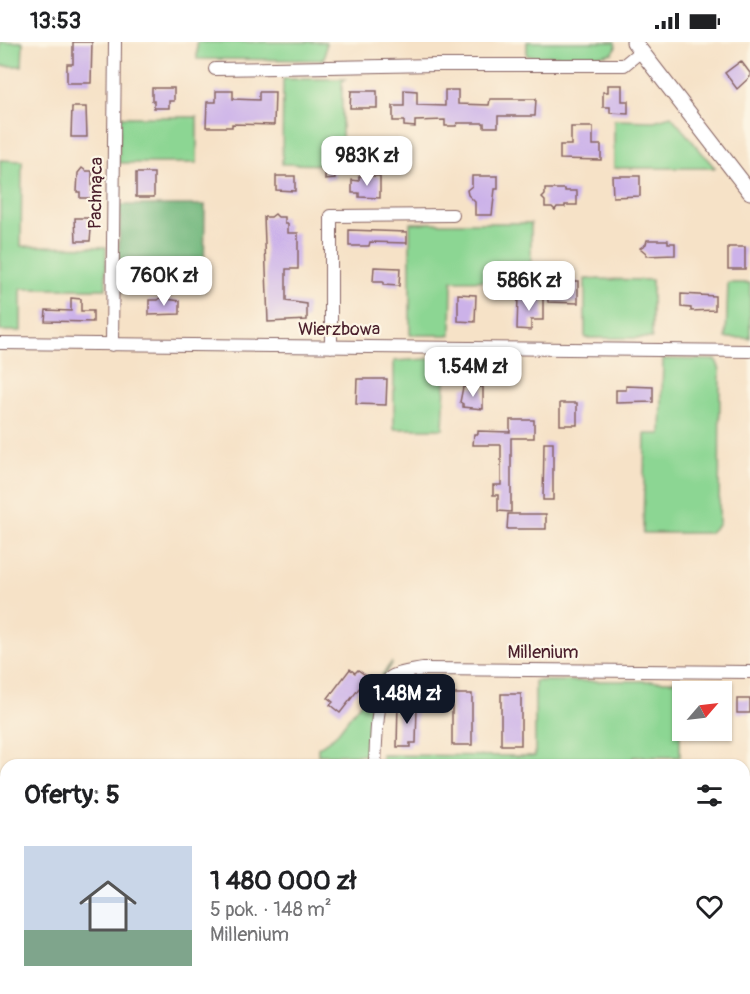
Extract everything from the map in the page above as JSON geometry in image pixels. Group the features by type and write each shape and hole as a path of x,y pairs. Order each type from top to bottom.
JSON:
{"street":[{"name":"Pachnąca","path":"112,345 115,42"},
{"path":"215,69 437,65 624,65 637,47 750,192"},
{"path":"331,347 331,216 453,215"},
{"name":"Wierzbowa","path":"0,343 750,351"},
{"name":"Millenium","path":"375,759 382,690 391,677 404,672 423,669 750,672"}],"green space":[{"path":"0,42 23,42 22,66 0,66"},
{"path":"197,42 326,42 325,56 322,60 197,59"},
{"path":"527,42 615,42 616,47 613,53 604,55 527,56"},
{"path":"283,79 346,79 342,82 342,165 282,164"},
{"path":"671,116 715,168 614,168 614,120 654,121"},
{"path":"120,117 197,117 197,163 119,163"},
{"path":"0,160 22,161 21,246 106,247 106,289 21,289 21,331 0,331"},
{"path":"120,205 205,205 204,290 118,291"},
{"path":"410,223 531,223 531,280 452,281 451,335 410,335"},
{"path":"585,279 652,280 652,338 585,338"},
{"path":"728,283 750,283 750,338 726,338"},
{"path":"446,358 443,429 394,429 394,361"},
{"path":"663,359 716,360 720,370 719,524 709,533 643,533 645,434 661,434"},
{"path":"392,662 375,692 370,755 318,755 318,748 335,736"},
{"path":"535,681 672,681 672,741 680,741 680,757 382,759 382,755 535,756"}],"building":[{"path":"73,42 92,42 91,83 67,83 67,64 73,64"},
{"path":"741,61 750,73 750,77 737,89 725,73"},
{"path":"608,85 622,85 622,101 628,101 628,114 610,113 610,107 603,107 603,92 608,92"},
{"path":"152,88 174,88 174,101 169,101 169,108 154,108"},
{"path":"404,90 417,91 417,105 445,106 445,90 458,90 458,104 489,105 490,99 536,99 535,116 498,116 498,127 484,127 484,123 457,123 456,126 445,126 445,120 415,121 415,127 404,126 404,121 393,121 393,106 404,106"},
{"path":"216,91 233,91 233,99 259,100 259,92 275,92 274,125 232,124 232,127 206,127 207,102 216,102"},
{"path":"351,91 377,91 377,108 350,108"},
{"path":"72,107 86,107 87,137 71,137"},
{"path":"571,127 593,127 593,145 601,145 601,160 560,159 560,145 571,145"},
{"path":"326,150 333,150 335,179 325,180"},
{"path":"82,168 92,171 92,198 80,198 80,192 77,192 78,173"},
{"path":"136,173 154,173 154,197 136,197"},
{"path":"276,176 295,176 295,191 276,190"},
{"path":"359,176 380,176 380,198 359,197 359,193 352,193 352,180 359,181"},
{"path":"472,176 498,176 498,189 495,189 492,215 475,215 475,202 468,195 467,190 472,186"},
{"path":"612,176 640,176 640,196 613,197"},
{"path":"545,189 577,191 577,205 565,205 555,210 552,207 545,207 545,201 542,198 545,195"},
{"path":"275,214 278,217 285,217 288,233 298,233 298,269 286,269 286,301 307,304 307,320 268,322 264,217 271,217"},
{"path":"75,218 92,218 90,241 76,241"},
{"path":"349,230 407,232 407,243 370,242 369,246 349,246"},
{"path":"647,240 668,240 668,243 675,243 675,255 646,256 640,248 646,244"},
{"path":"728,247 745,247 745,269 728,269"},
{"path":"374,267 400,268 399,286 373,282"},
{"path":"551,281 578,281 578,303 548,302 547,290 551,287"},
{"path":"458,294 476,295 475,322 458,321"},
{"path":"681,294 715,296 715,310 691,311 691,308 681,307"},
{"path":"518,297 543,297 543,320 531,320 531,330 517,329"},
{"path":"71,298 81,299 81,311 93,311 93,322 45,321 46,310 71,311"},
{"path":"160,298 180,301 180,314 149,315 149,300"},
{"path":"357,379 387,379 386,405 356,404"},
{"path":"626,386 653,387 653,402 616,403 616,390 626,390"},
{"path":"463,387 483,387 483,409 463,407 460,402"},
{"path":"560,403 577,403 577,425 560,425"},
{"path":"510,420 534,420 534,438 511,438 511,512 498,511 498,495 493,495 493,485 501,485 501,445 473,445 474,434 478,434 478,431 510,432"},
{"path":"544,443 553,443 553,500 543,500"},
{"path":"508,514 546,514 546,529 507,529"},
{"path":"350,669 355,673 358,670 368,677 340,713 330,705 333,702 328,698"},
{"path":"452,694 472,694 472,745 452,745"},
{"path":"501,694 521,694 521,745 501,745"},
{"path":"737,699 750,699 750,713 737,713"},
{"path":"398,702 411,702 411,706 417,707 416,743 410,743 410,747 397,747"}]}
